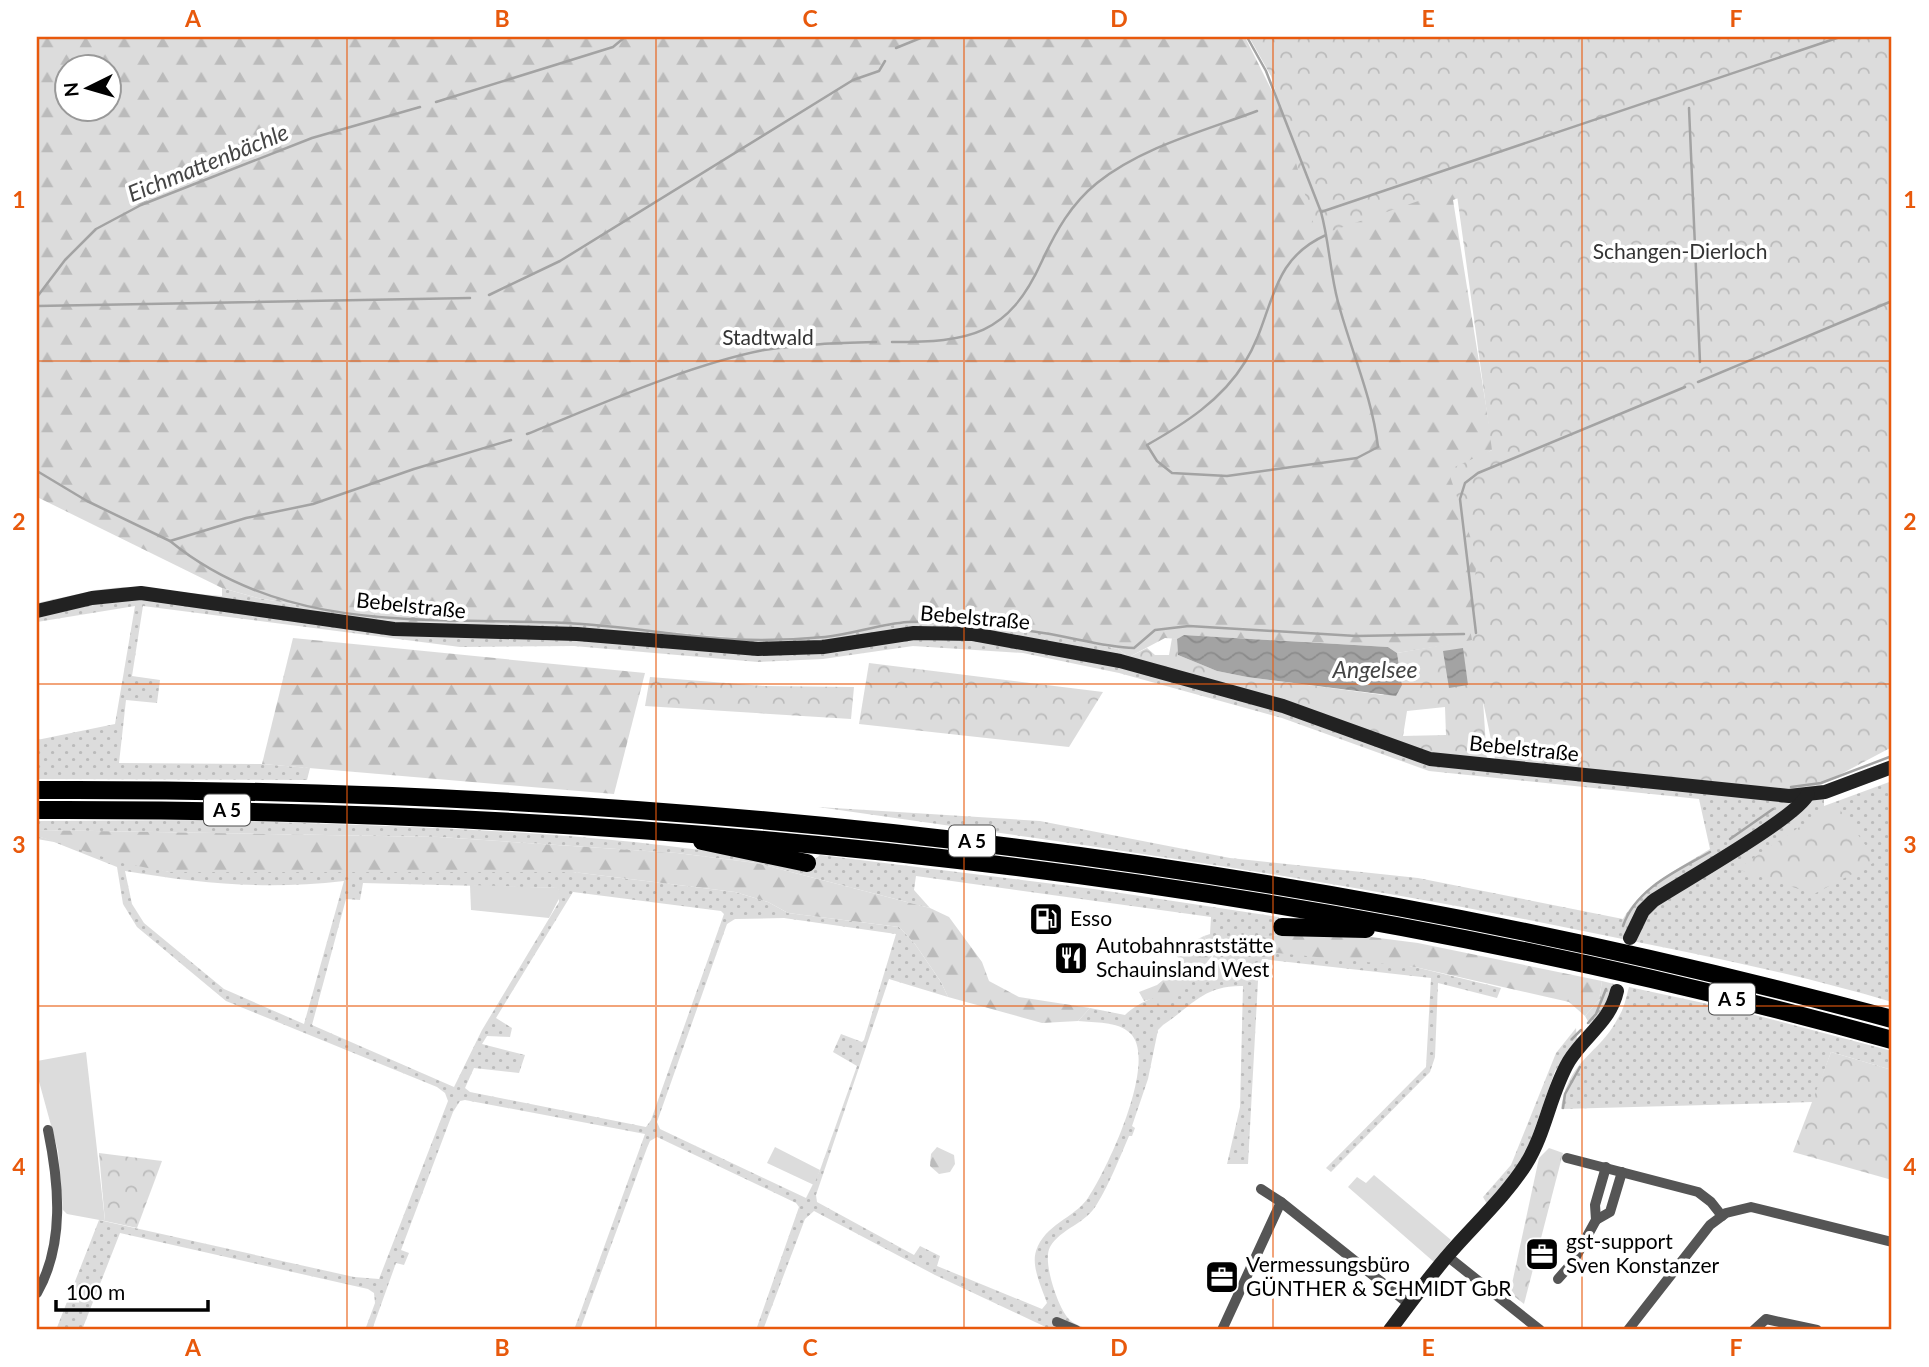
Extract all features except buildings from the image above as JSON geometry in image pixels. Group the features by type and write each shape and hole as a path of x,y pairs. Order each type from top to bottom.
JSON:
{"highway":[{"name":"A 5","path":"37,790 330,792 515,801 669,811 943,837 1115,860 1480,923 1730,978 1892,1019"},
{"name":"A 5","path":"37,810 332,812 796,841 976,862 1128,883 1394,927 1727,998 1892,1040"},
{"path":"676,832 722,848 807,863"},
{"path":"1282,927 1339,930 1394,927"}],"street":[{"name":"Bebelstraße","path":"37,611 92,598 141,593 394,629 577,634 758,649 823,647 914,633 973,634 1024,641 1132,664 1283,706 1430,759 1789,796 1848,785 1892,767"},
{"path":"1630,939 1643,911 1653,901 1783,819 1804,804 1808,794"},
{"path":"1783,819 1789,796"},
{"path":"1390,1330 1447,1256 1509,1188 1525,1166 1539,1142 1566,1067 1608,1016 1617,991"},
{"path":"37,1293 48,1265 57,1214 57,1178 48,1130"},
{"path":"1567,1158 1698,1192 1722,1216"},
{"path":"1597,1220 1595,1205 1606,1167"},
{"path":"1558,1279 1573,1262 1597,1220 1610,1212 1622,1172"},
{"path":"1261,1189 1409,1304"},
{"path":"1222,1330 1281,1202"},
{"path":"1628,1330 1710,1225 1722,1216 1751,1207 1892,1242"},
{"path":"1447,1256 1540,1330"},
{"path":"1754,1330 1766,1319 1817,1330"},
{"path":"1061,1326 1076,1330"}],"green space":[{"name":"Stadtwald","path":"37,37 1245,37 1288,123 1892,37 1892,43 1453,200 1493,449 1462,470 1479,528 1478,640 1397,653 1388,647 1184,635 1177,639 1165,638 1129,657 1118,649 1025,629 916,621 826,637 760,640 569,623 395,622 258,598 222,588 37,497"},
{"name":"Schangen-Dierloch","path":"1249,37 1892,37 1892,747 1807,792 1495,759 1483,701 1487,761 1435,755 1129,657 1147,648 1155,655 1169,655 1172,638 1177,639 1178,655 1217,671 1383,695 1402,684 1397,653 1472,640 1470,629 1477,557 1448,470 1492,450 1456,188 1317,236 1271,76","holes":["1445,707 1446,735 1403,736 1407,711"]},
{"path":"123,587 222,596 222,588 258,598 395,622 569,623 760,640 826,637 916,621 1025,629 1118,649 1129,657 1435,755 1798,788 1824,785 1824,806 1892,781 1892,1002 1746,965 1404,897 1209,864 818,807 1040,821 1230,858 1418,878 1623,919 1650,888 1710,849 1699,799 1429,771 1282,718 1119,673 1023,653 913,646 823,659 758,662 574,646 460,647 143,606 132,676 160,680 157,703 126,700 119,763 262,764 310,768 307,780 37,779 37,740 115,724 135,606 37,622 37,603"},
{"path":"293,638 645,673 614,794 262,764"},
{"path":"869,663 1103,692 1069,747 859,724"},
{"path":"650,677 765,686 854,687 851,719 645,706"},
{"path":"1835,803 1877,861 1814,894 1737,869"},
{"path":"221,820 514,832 660,845 805,867 820,855 1094,889 1279,917 1280,935 1248,938 1415,967 1501,988 1497,998 1438,983 1435,1057 1430,1072 1331,1172 1326,1168 1426,1067 1431,978 1262,959 1258,981 1248,1164 1227,1164 1240,1107 1243,986 1208,993 1163,1025 1158,1030 1148,1079 1132,1126 1135,1128 1106,1188 1092,1211 1060,1235 1048,1254 1052,1284 1064,1312 1079,1326 1091,1330 1052,1330 935,1275 814,1211 805,1219 763,1330 756,1330 799,1207 796,1203 657,1137 650,1141 647,1148 580,1330 574,1330 645,1134 465,1100 460,1101 453,1112 401,1250 409,1253 404,1265 396,1263 372,1330 365,1330 375,1303 374,1293 368,1289 120,1233 82,1330 56,1330 99,1220 354,1277 379,1279 448,1101 445,1093 437,1087 226,1001 137,927 123,904 117,867 54,842 37,839 37,836 169,872 573,872 735,892 768,902 788,913 899,927 915,944 948,997 889,979 816,1195 817,1202 914,1255 920,1246 940,1256 937,1266 1042,1309 1047,1303 1036,1271 1036,1251 1046,1234 1082,1205 1096,1184 1127,1115 1138,1066 1137,1047 1125,1029 1112,1024 1078,1021 1090,1008 1125,1015 1148,1000 1187,983 1208,965 1215,952 1204,936 1210,934 1211,917 916,876 914,890 930,908 756,863 677,853 439,837 37,830 37,821","holes":["125,871 234,884 288,885 344,881 304,1024 224,989 144,923 132,904","363,883 558,888 559,902 482,1030 454,1087 312,1025 346,899 360,900","573,892 721,911 724,914 651,1120 646,1127 470,1092 465,1088 474,1068 519,1073 525,1055 482,1044 487,1036 510,1037 512,1028 496,1018","784,918 896,934 864,1040 862,1042 841,1034 833,1052 857,1066 820,1170 806,1198 660,1129 657,1122 727,924 735,919"]},
{"path":"37,830 439,837 677,853 756,863 930,908 949,917 982,962 989,981 1019,997 1090,1008 1078,1021 1042,1023 948,997 915,944 899,927 788,913 768,902 735,892 573,872 169,872 122,863 37,836"},
{"path":"470,885 558,888 561,895 549,918 471,910"},
{"path":"1280,935 1371,937 1418,943 1602,981 1599,1000 1585,1016 1569,1002 1415,967 1247,950 1247,938"},
{"path":"1204,936 1215,952 1189,985 1160,1006 1155,998 1144,1001 1139,992 1157,985 1183,964 1176,955 1188,944"},
{"path":"1602,981 1614,984 1613,991 1591,1027 1585,1016 1599,1000"},
{"path":"1629,987 1736,1010 1892,1051 1892,1070 1831,1052 1813,1102 1561,1109 1571,1078 1610,1030 1622,1011"},
{"path":"1576,1028 1577,1040 1555,1071 1524,1159 1487,1204 1483,1197 1511,1165 1556,1053"},
{"path":"86,1052 105,1221 67,1214 63,1210 58,1151 37,1074 37,1061"},
{"path":"1831,1052 1892,1070 1892,1180 1793,1152"},
{"path":"775,1147 820,1170 814,1185 767,1163"},
{"path":"937,1147 954,1155 955,1164 950,1172 939,1174 930,1166 931,1154"},
{"path":"1549,1148 1563,1153 1524,1304 1510,1293 1539,1158"},
{"path":"99,1153 162,1161 137,1228 105,1221"},
{"path":"1374,1175 1451,1240 1434,1262 1348,1187 1357,1177 1366,1183"}],"water":[{"name":"Angelsee","path":"1184,635 1388,647 1397,653 1402,685 1396,696 1217,671 1178,655 1177,639"},
{"path":"1463,648 1468,685 1449,688 1443,651"}],"waterway":[{"name":"Eichmattenbächle","path":"436,102 613,47 625,37"},
{"path":"896,48 923,37"},
{"path":"1247,37 1266,71 1321,212 1840,37"},
{"path":"489,295 560,261 853,80 879,71 885,61"},
{"name":"Eichmattenbächle","path":"37,297 65,260 96,229 141,205 312,138 420,107"},
{"path":"1689,108 1700,362"},
{"path":"892,342 944,340 965,336 984,330 1000,320 1029,286 1065,219 1079,200 1097,183 1153,150 1257,111"},
{"path":"1321,212 1326,234 1338,302 1366,392 1378,447 1357,458 1227,476 1172,473 1157,461 1147,445 1188,420 1236,376 1255,344 1282,274 1307,246 1326,235"},
{"path":"37,306 470,298"},
{"path":"1698,382 1892,301"},
{"path":"527,434 644,387 735,357 792,346 876,342"},
{"path":"1476,633 1460,499 1465,483 1478,473 1685,387"},
{"path":"37,471 87,501 170,541 246,518 313,504 414,469 511,440"},
{"path":"170,541 214,571 261,593 310,607 411,619 566,623 712,638 761,640 825,637 908,622 944,622 1015,629 1134,648 1155,630 1189,626 1356,636 1464,634"},
{"path":"1791,787 1821,783 1892,756"},
{"path":"1730,839 1773,809"},
{"path":"1623,926 1637,901 1648,891 1671,874 1710,852"},
{"path":"1588,1023 1596,1014 1606,989"},
{"path":"1572,1039 1581,1030"},
{"path":"1563,1108 1565,1094 1580,1067"}],"place":[{"name":"Esso","path":"1046,919"},
{"name":"Autobahnraststätte Schauinsland West","path":"1071,958"},
{"name":"gst-support Sven Konstanzer","path":"1542,1254"},
{"name":"Vermessungsbüro GÜNTHER & SCHMIDT GbR","path":"1222,1277"}]}
